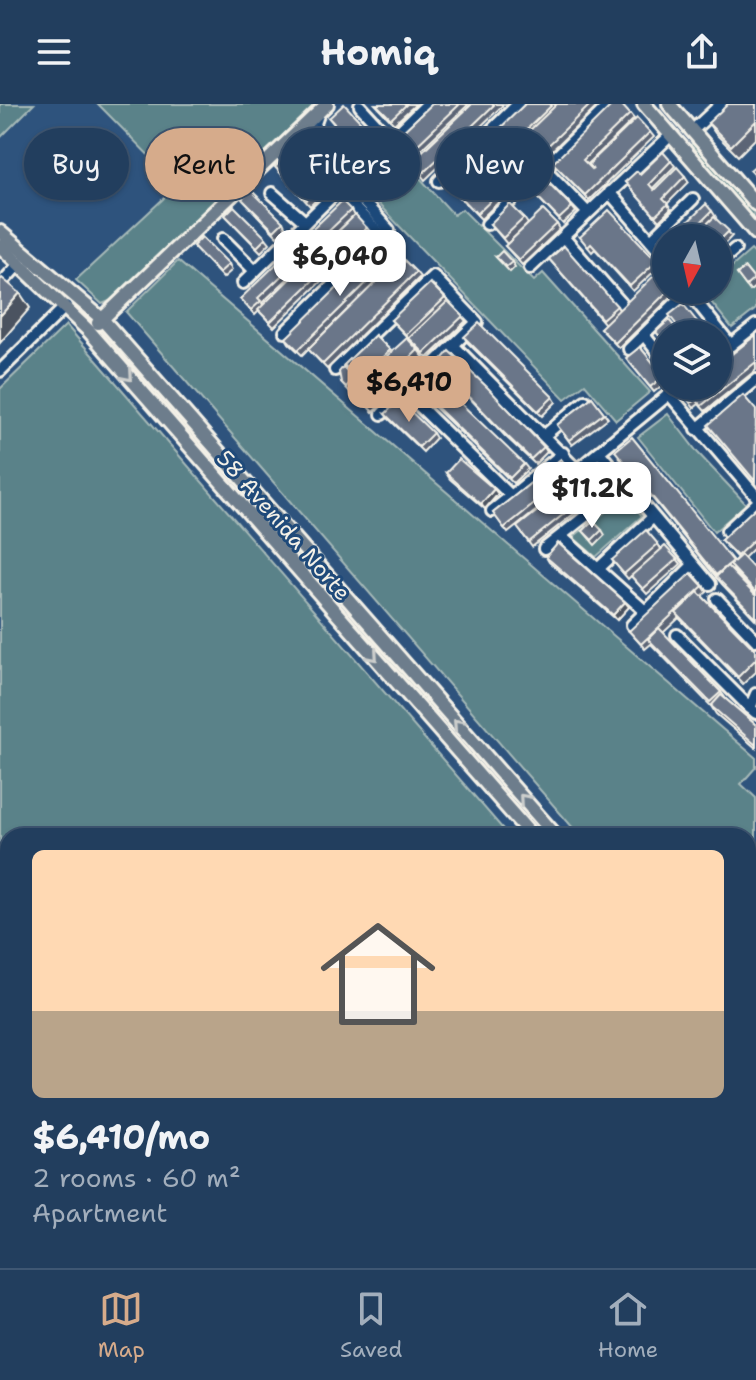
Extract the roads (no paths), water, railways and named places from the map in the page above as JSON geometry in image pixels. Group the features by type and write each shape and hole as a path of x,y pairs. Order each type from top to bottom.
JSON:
{"main road":[{"path":"644,104 755,229"},
{"path":"669,104 756,204"},
{"path":"89,331 323,108"},
{"path":"674,139 692,131"},
{"name":"58 Avenida Norte","path":"0,232 102,319 549,828"},
{"name":"58 Avenida Norte","path":"0,246 89,331 525,828"},
{"path":"223,485 237,473"},
{"path":"350,630 364,618"},
{"path":"478,775 491,761"}],"street":[{"path":"403,128 427,104"},
{"path":"493,128 518,104"},
{"path":"553,161 610,104"},
{"path":"692,131 721,104"},
{"path":"360,106 380,128"},
{"path":"313,128 323,108"},
{"path":"530,268 609,192 674,139"},
{"path":"275,155 280,155"},
{"path":"553,177 587,212"},
{"path":"609,192 651,240 693,199"},
{"path":"272,193 305,222"},
{"path":"243,283 327,200"},
{"path":"285,332 383,237 353,200"},
{"path":"487,224 512,200"},
{"path":"564,238 621,303"},
{"path":"223,239 255,271"},
{"path":"732,252 735,249"},
{"path":"0,285 19,264"},
{"path":"335,370 433,276 477,322 382,414"},
{"path":"629,349 675,304"},
{"path":"700,304 712,320"},
{"path":"0,371 66,306"},
{"path":"732,339 756,325"},
{"path":"644,335 652,345"},
{"path":"454,346 577,470 664,400"},
{"path":"697,429 752,383 756,397"},
{"path":"405,392 511,496"},
{"path":"674,400 756,496"},
{"path":"545,435 585,401"},
{"path":"599,452 710,584"},
{"path":"492,511 563,453"},
{"path":"544,549 626,484"},
{"path":"727,531 756,504"},
{"path":"598,569 653,517"},
{"path":"562,537 645,611"},
{"path":"632,625 693,565"},
{"path":"717,599 756,640"},
{"path":"677,635 753,711"},
{"path":"753,711 756,694"}]}
